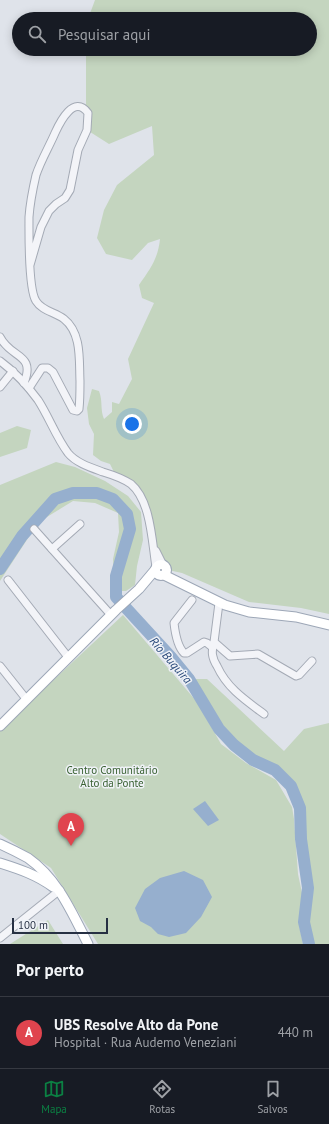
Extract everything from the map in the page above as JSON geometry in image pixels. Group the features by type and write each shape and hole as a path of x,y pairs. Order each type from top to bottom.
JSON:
{"main road":[{"path":"0,726 146,581 161,570 219,603 249,612 296,617 329,625"},
{"path":"0,844 28,858 45,873 60,892 88,944"},
{"path":"0,863 25,871 44,880 60,892"}],"street":[{"path":"27,386 42,368 48,368 53,372 73,410 77,411 79,409 79,353 76,336 72,328 64,319 42,308 37,303 32,291 30,265 29,216 36,175 62,118 70,110 80,107 88,113 88,126 78,150 70,190 65,198 49,211 40,231 30,265"},
{"path":"0,337 10,350 26,362 28,372 27,386"},
{"path":"0,361 13,371 27,386 38,401 69,455 84,465 121,478 140,494 146,508 152,545 161,570"},
{"path":"0,386 13,371"},
{"path":"52,549 80,524"},
{"path":"34,529 113,613"},
{"path":"8,580 68,657"},
{"path":"192,600 174,623 177,638 184,653 187,653 204,642 213,644 230,656 249,654 263,656 295,676 299,675 312,661"},
{"path":"219,603 212,657 225,681 244,700 264,714"},
{"path":"0,666 27,700"},
{"path":"0,938 60,892"}],"green space":[{"path":"95,0 329,0 329,614 301,608 249,602 182,573 168,570 163,565 152,545 148,514 131,485 116,476 110,464 101,461 93,455 94,434 89,424 87,408 92,389 99,391 104,419 112,412 112,402 119,404 132,379 128,359 154,303 142,298 139,285 150,269 159,246 160,239 148,243 132,260 106,254 97,238 104,210 117,185 154,155 152,126 109,144 87,130 86,56 317,56 317,12 91,12"},
{"path":"17,426 31,430 27,448 0,457 0,433"},
{"path":"56,462 75,467 105,481 128,496 141,512 143,540 137,566 135,585 126,591 112,591 114,581 113,559 119,532 118,513 95,503 73,501 42,520 32,532 0,581 0,485"},
{"name":"Centro Comunitário Alto da Ponte","path":"123,615 197,702 221,744 246,763 276,780 292,807 298,874 302,893 299,925 303,944 98,944 51,868 0,834 0,730"},
{"path":"189,679 207,679 284,751 304,729 329,723 329,944 309,944 304,922 308,888 301,839 300,808 291,786 275,770 253,760 234,745 219,729"},
{"path":"48,920 63,944 10,944"}],"water":[{"path":"205,801 219,820 208,826 193,809"},
{"path":"184,871 203,880 212,897 201,917 186,933 169,937 158,934 151,927 140,921 135,908 145,889 160,878"}],"waterway":[{"name":"Rio Buquira","path":"0,569 22,536 55,499 73,493 97,493 113,499 127,514 130,529 116,576 116,597 189,679 219,729 234,745 253,760 275,770 291,786 300,808 301,839 308,888 304,922 309,944"}],"place":[{"name":"UBS Resolve Alto da Pone","path":"71,846"}]}
